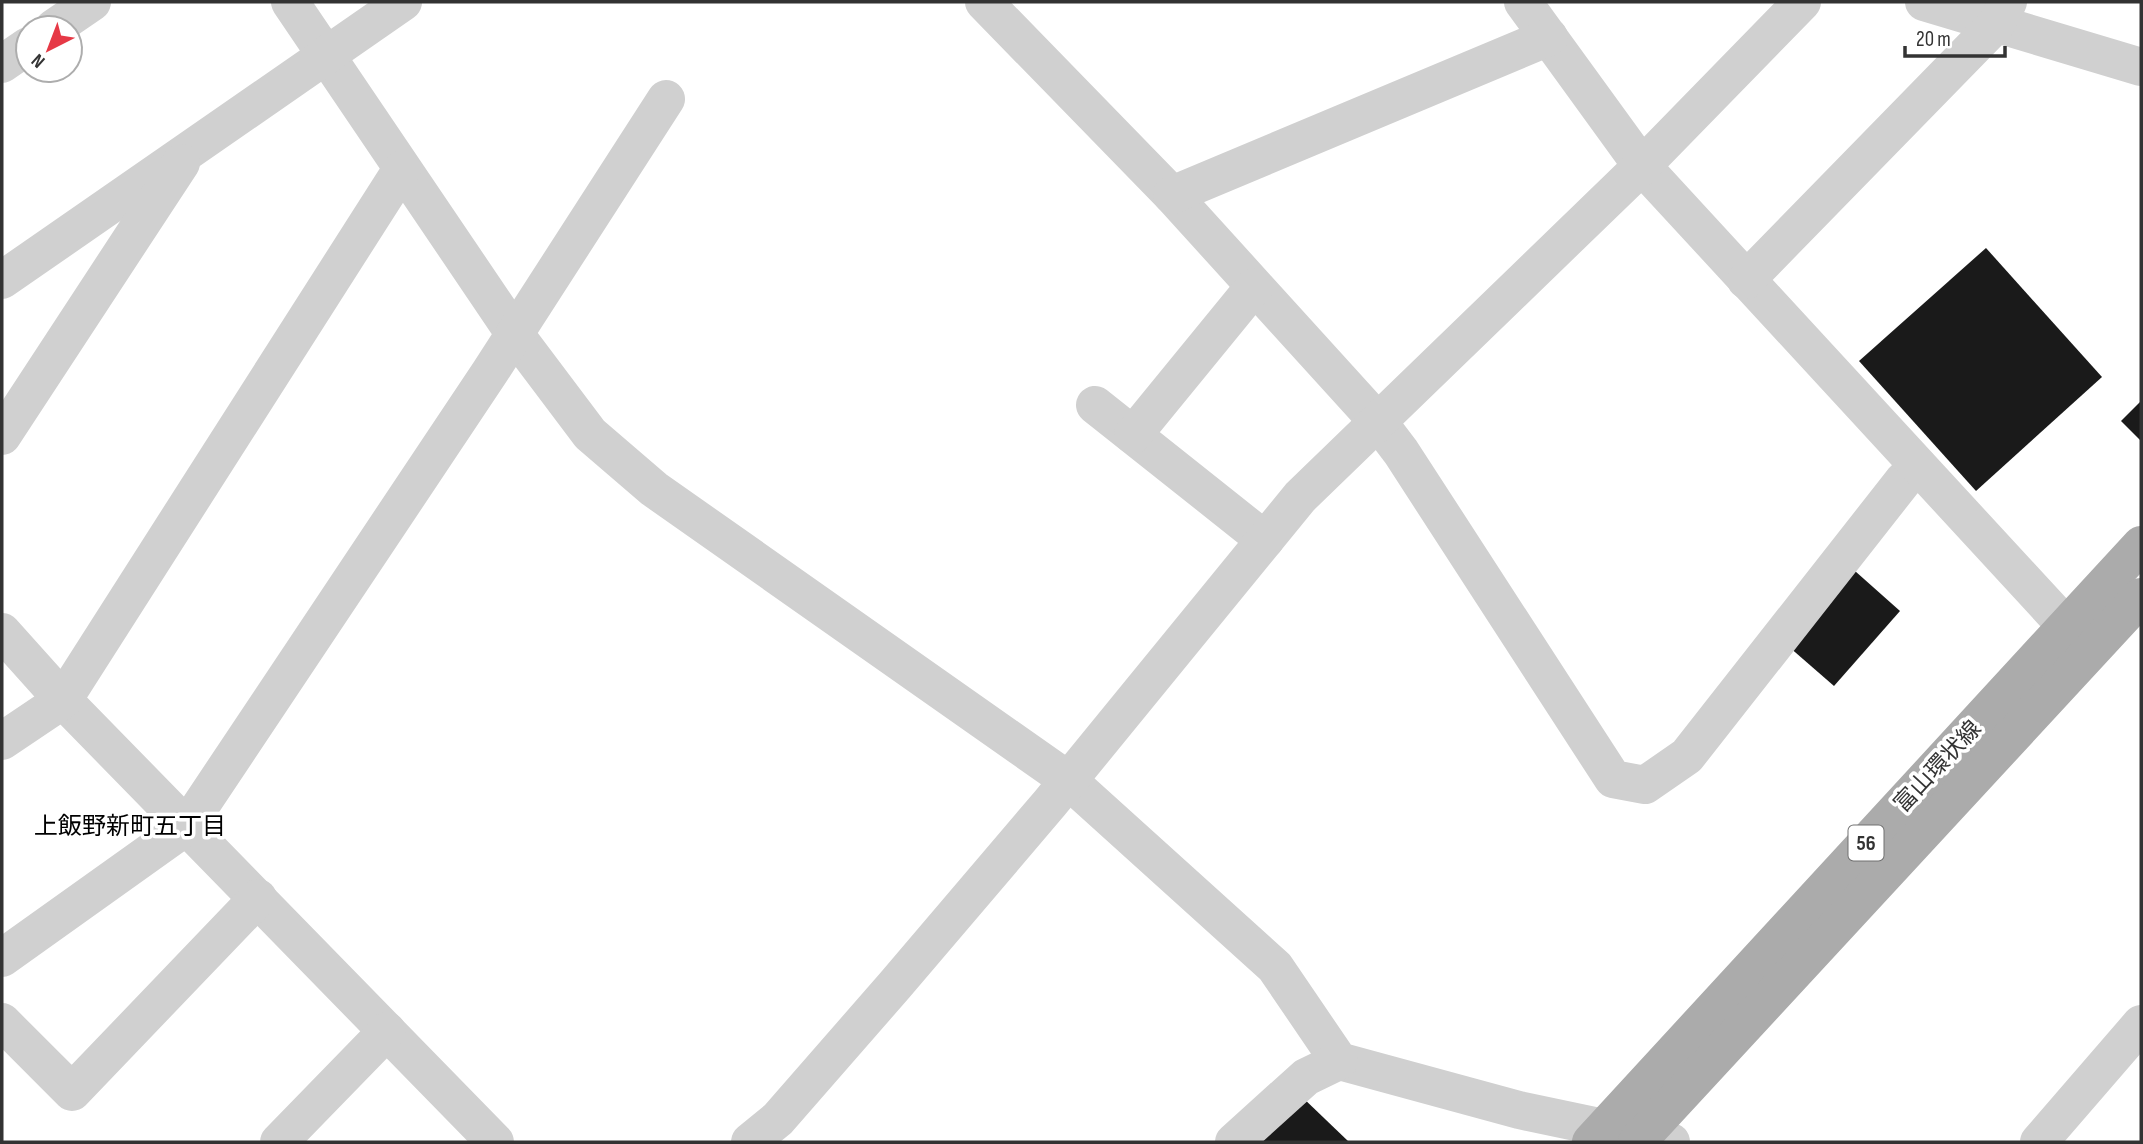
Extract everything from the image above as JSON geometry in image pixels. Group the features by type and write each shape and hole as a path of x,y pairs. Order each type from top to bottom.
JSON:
{"main road":[{"name":"富山環状線","path":"1629,1138 2066,626 2141,544"},
{"name":"富山環状線","path":"1629,1138 2141,597"}],"street":[{"path":"74,14 92,2"},
{"path":"290,2 514,333 590,434 654,489 1068,780 1275,967 1339,1061 1629,1138"},
{"path":"2,280 402,2"},
{"path":"984,2 1172,195 1379,423 1401,452 1613,779 1645,785 1687,756 1903,481 1918,466"},
{"path":"750,1142 778,1119 895,985 1068,780 1300,497 1643,166 1802,2"},
{"path":"1924,2 2003,12 2141,67"},
{"path":"1746,279 2003,12"},
{"path":"1172,195 1535,13 1643,166 2066,626"},
{"path":"2,958 187,826 491,372 666,99"},
{"path":"2,436 192,147"},
{"path":"2,741 63,700 402,169"},
{"path":"1133,435 1254,286"},
{"path":"1095,405 1265,540"},
{"path":"2,632 63,700 495,1142"},
{"path":"2,1022 72,1092 257,898"},
{"path":"2039,1142 2141,1024"},
{"path":"279,1142 387,1031"},
{"path":"1234,1142 1306,1077 1339,1061"}],"building":[{"path":"1986,248 2102,377 1976,491 1859,361"},
{"path":"2141,401 2141,441 2121,421"},
{"path":"1855,571 1900,611 1834,686 1788,646"},
{"path":"1300,1095 1349,1142 1254,1142"}],"district":[{"name":"上飯野新町五丁目","path":"130,826"}]}
